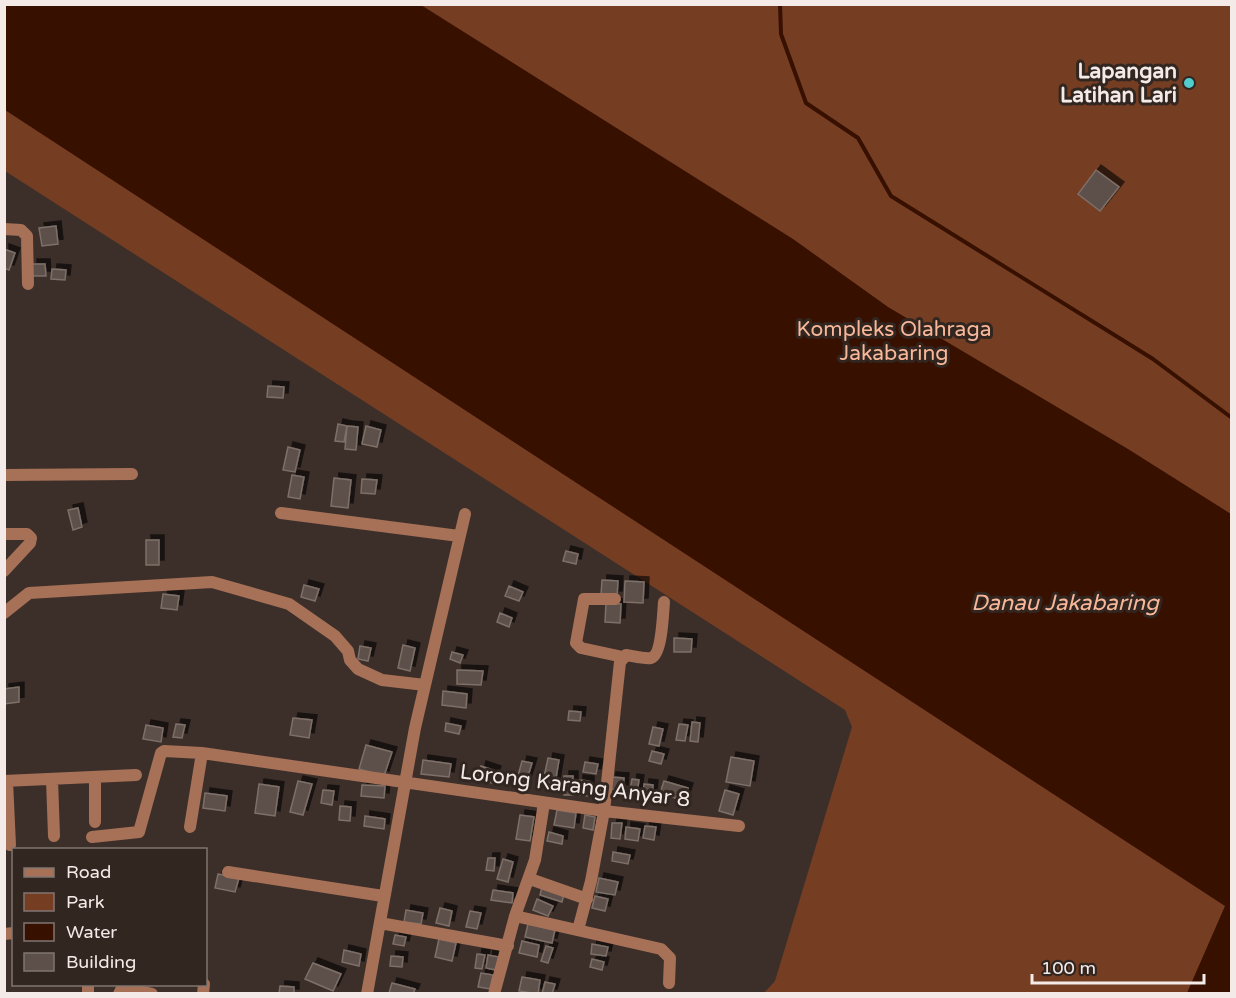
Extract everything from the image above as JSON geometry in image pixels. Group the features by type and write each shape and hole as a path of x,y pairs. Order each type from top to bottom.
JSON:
{"street":[{"path":"4,229 21,230 27,236 28,284"},
{"path":"4,475 132,474"},
{"path":"281,513 459,536"},
{"path":"367,993 383,896 425,685 465,514"},
{"path":"4,534 27,534 31,538 30,543 4,572"},
{"path":"4,613 29,593 212,582 289,604 335,636 348,651 350,660 358,669 382,680 425,685"},
{"path":"615,599 584,599 576,643 580,648 623,657 650,658 655,655 659,646 664,602"},
{"path":"578,930 587,899 604,811 619,668 623,657"},
{"name":"Lorong Karang Anyar 8","path":"92,837 139,832 161,753 202,753 544,803 740,826"},
{"path":"190,827 202,753"},
{"path":"10,845 6,781 136,775"},
{"path":"95,777 95,822"},
{"path":"52,779 54,836"},
{"path":"494,993 515,916 530,879 544,803"},
{"path":"228,872 383,896"},
{"path":"530,879 587,899"},
{"path":"515,916 661,949 670,958 669,983"},
{"path":"380,923 507,946"},
{"path":"120,989 152,993"}],"green space":[{"name":"Kompleks Olahraga Jakabaring","path":"4,5 1231,5 1231,993 764,993 775,981 852,727 845,710 5,171"}],"water":[{"name":"Danau Jakabaring","path":"5,4 421,5 793,239 888,307 1128,449 1231,514 1231,993 1187,993 1225,906 5,110"}],"building":[{"path":"1096,170 1119,187 1100,211 1078,194"},
{"path":"56,226 58,244 42,246 39,228"},
{"path":"4,249 15,253 9,270 4,268"},
{"path":"32,264 45,264 46,276 32,276"},
{"path":"52,269 66,270 65,280 51,279"},
{"path":"268,386 284,387 283,398 267,397"},
{"path":"338,424 347,426 344,442 335,441"},
{"path":"347,426 358,427 356,450 345,449"},
{"path":"366,426 381,430 377,447 362,444"},
{"path":"288,447 300,450 295,472 283,470"},
{"path":"292,475 304,477 300,499 288,497"},
{"path":"334,478 351,480 348,508 331,506"},
{"path":"362,479 377,480 375,494 361,493"},
{"path":"78,508 82,527 73,530 68,510"},
{"path":"146,540 159,540 159,565 146,565"},
{"path":"566,551 578,554 576,564 563,561"},
{"path":"602,580 618,581 617,596 601,595"},
{"path":"625,581 644,582 643,603 624,602"},
{"path":"304,585 319,589 315,601 301,597"},
{"path":"509,586 523,592 519,601 505,596"},
{"path":"163,594 179,596 177,610 161,608"},
{"path":"606,603 621,604 620,623 605,622"},
{"path":"500,613 512,618 509,627 497,622"},
{"path":"674,638 692,639 691,652 674,652"},
{"path":"403,645 415,648 410,671 398,668"},
{"path":"360,646 371,648 368,661 358,659"},
{"path":"452,652 463,655 460,663 450,659"},
{"path":"457,670 483,671 481,685 457,684"},
{"path":"19,687 19,702 4,704 4,689"},
{"path":"443,691 467,694 466,708 442,705"},
{"path":"569,711 581,712 580,721 568,720"},
{"path":"293,718 312,720 309,738 290,735"},
{"path":"692,722 700,723 698,742 690,741"},
{"path":"446,723 461,726 459,734 445,731"},
{"path":"176,724 185,725 182,738 173,737"},
{"path":"679,724 688,725 685,741 676,740"},
{"path":"146,725 163,728 161,742 143,739"},
{"path":"653,727 663,729 659,746 649,744"},
{"path":"366,745 392,752 384,776 359,769"},
{"path":"652,751 664,754 661,764 649,761"},
{"path":"731,757 754,761 750,786 726,782"},
{"path":"548,758 559,760 555,784 543,782"},
{"path":"423,760 451,764 449,777 421,774"},
{"path":"522,761 532,763 525,786 516,783"},
{"path":"585,762 598,764 596,774 583,772"},
{"path":"481,766 496,771 492,783 478,779"},
{"path":"564,776 573,776 573,795 564,795"},
{"path":"611,777 624,778 623,790 610,789"},
{"path":"632,779 639,780 637,793 630,791"},
{"path":"578,780 589,781 589,796 578,795"},
{"path":"298,781 312,784 303,815 290,812"},
{"path":"664,781 688,788 684,801 660,793"},
{"path":"259,784 279,787 275,816 255,813"},
{"path":"644,784 653,785 652,798 643,798"},
{"path":"362,785 385,786 384,798 361,796"},
{"path":"323,790 334,791 332,805 321,803"},
{"path":"725,790 739,794 733,815 719,811"},
{"path":"205,793 227,796 225,811 203,808"},
{"path":"340,806 351,807 350,821 339,820"},
{"path":"557,810 576,813 574,828 554,825"},
{"path":"520,815 534,817 530,841 516,839"},
{"path":"585,815 595,817 593,830 583,828"},
{"path":"365,816 385,819 384,829 364,826"},
{"path":"612,823 622,823 620,839 611,838"},
{"path":"645,826 656,827 654,840 643,838"},
{"path":"626,827 640,829 638,841 625,839"},
{"path":"549,832 563,836 562,844 547,841"},
{"path":"613,852 630,855 628,864 612,861"},
{"path":"488,858 495,858 494,871 486,870"},
{"path":"503,859 513,862 508,882 497,879"},
{"path":"218,874 239,878 235,892 215,888"},
{"path":"599,878 618,882 615,895 596,892"},
{"path":"542,887 564,894 562,902 540,895"},
{"path":"493,890 513,893 512,903 491,900"},
{"path":"595,896 608,899 605,911 592,908"},
{"path":"537,899 553,906 548,916 533,910"},
{"path":"440,908 452,911 449,926 436,923"},
{"path":"406,910 423,913 421,924 404,922"},
{"path":"470,911 481,913 477,929 466,927"},
{"path":"528,924 555,930 552,943 525,937"},
{"path":"395,935 406,937 404,946 393,944"},
{"path":"439,939 456,943 452,961 435,957"},
{"path":"522,941 539,945 537,957 519,953"},
{"path":"592,944 608,947 606,956 591,954"},
{"path":"546,946 553,948 548,963 541,961"},
{"path":"344,950 361,954 359,966 342,962"},
{"path":"477,954 485,955 482,969 475,968"},
{"path":"488,955 499,957 496,970 486,968"},
{"path":"391,956 403,957 402,967 390,966"},
{"path":"592,959 604,962 602,970 590,967"},
{"path":"313,963 341,974 333,991 305,979"},
{"path":"481,973 493,975 490,989 478,987"},
{"path":"522,977 540,980 538,994 519,991"},
{"path":"545,982 555,984 552,994 542,994"},
{"path":"392,983 415,989 413,994 389,993"},
{"path":"280,986 294,987 294,994 279,994"}],"waterway":[{"path":"780,4 781,34 806,103 858,138 891,196 1153,359 1232,418"}],"place":[{"name":"Lapangan Latihan Lari","path":"1189,83"}]}
